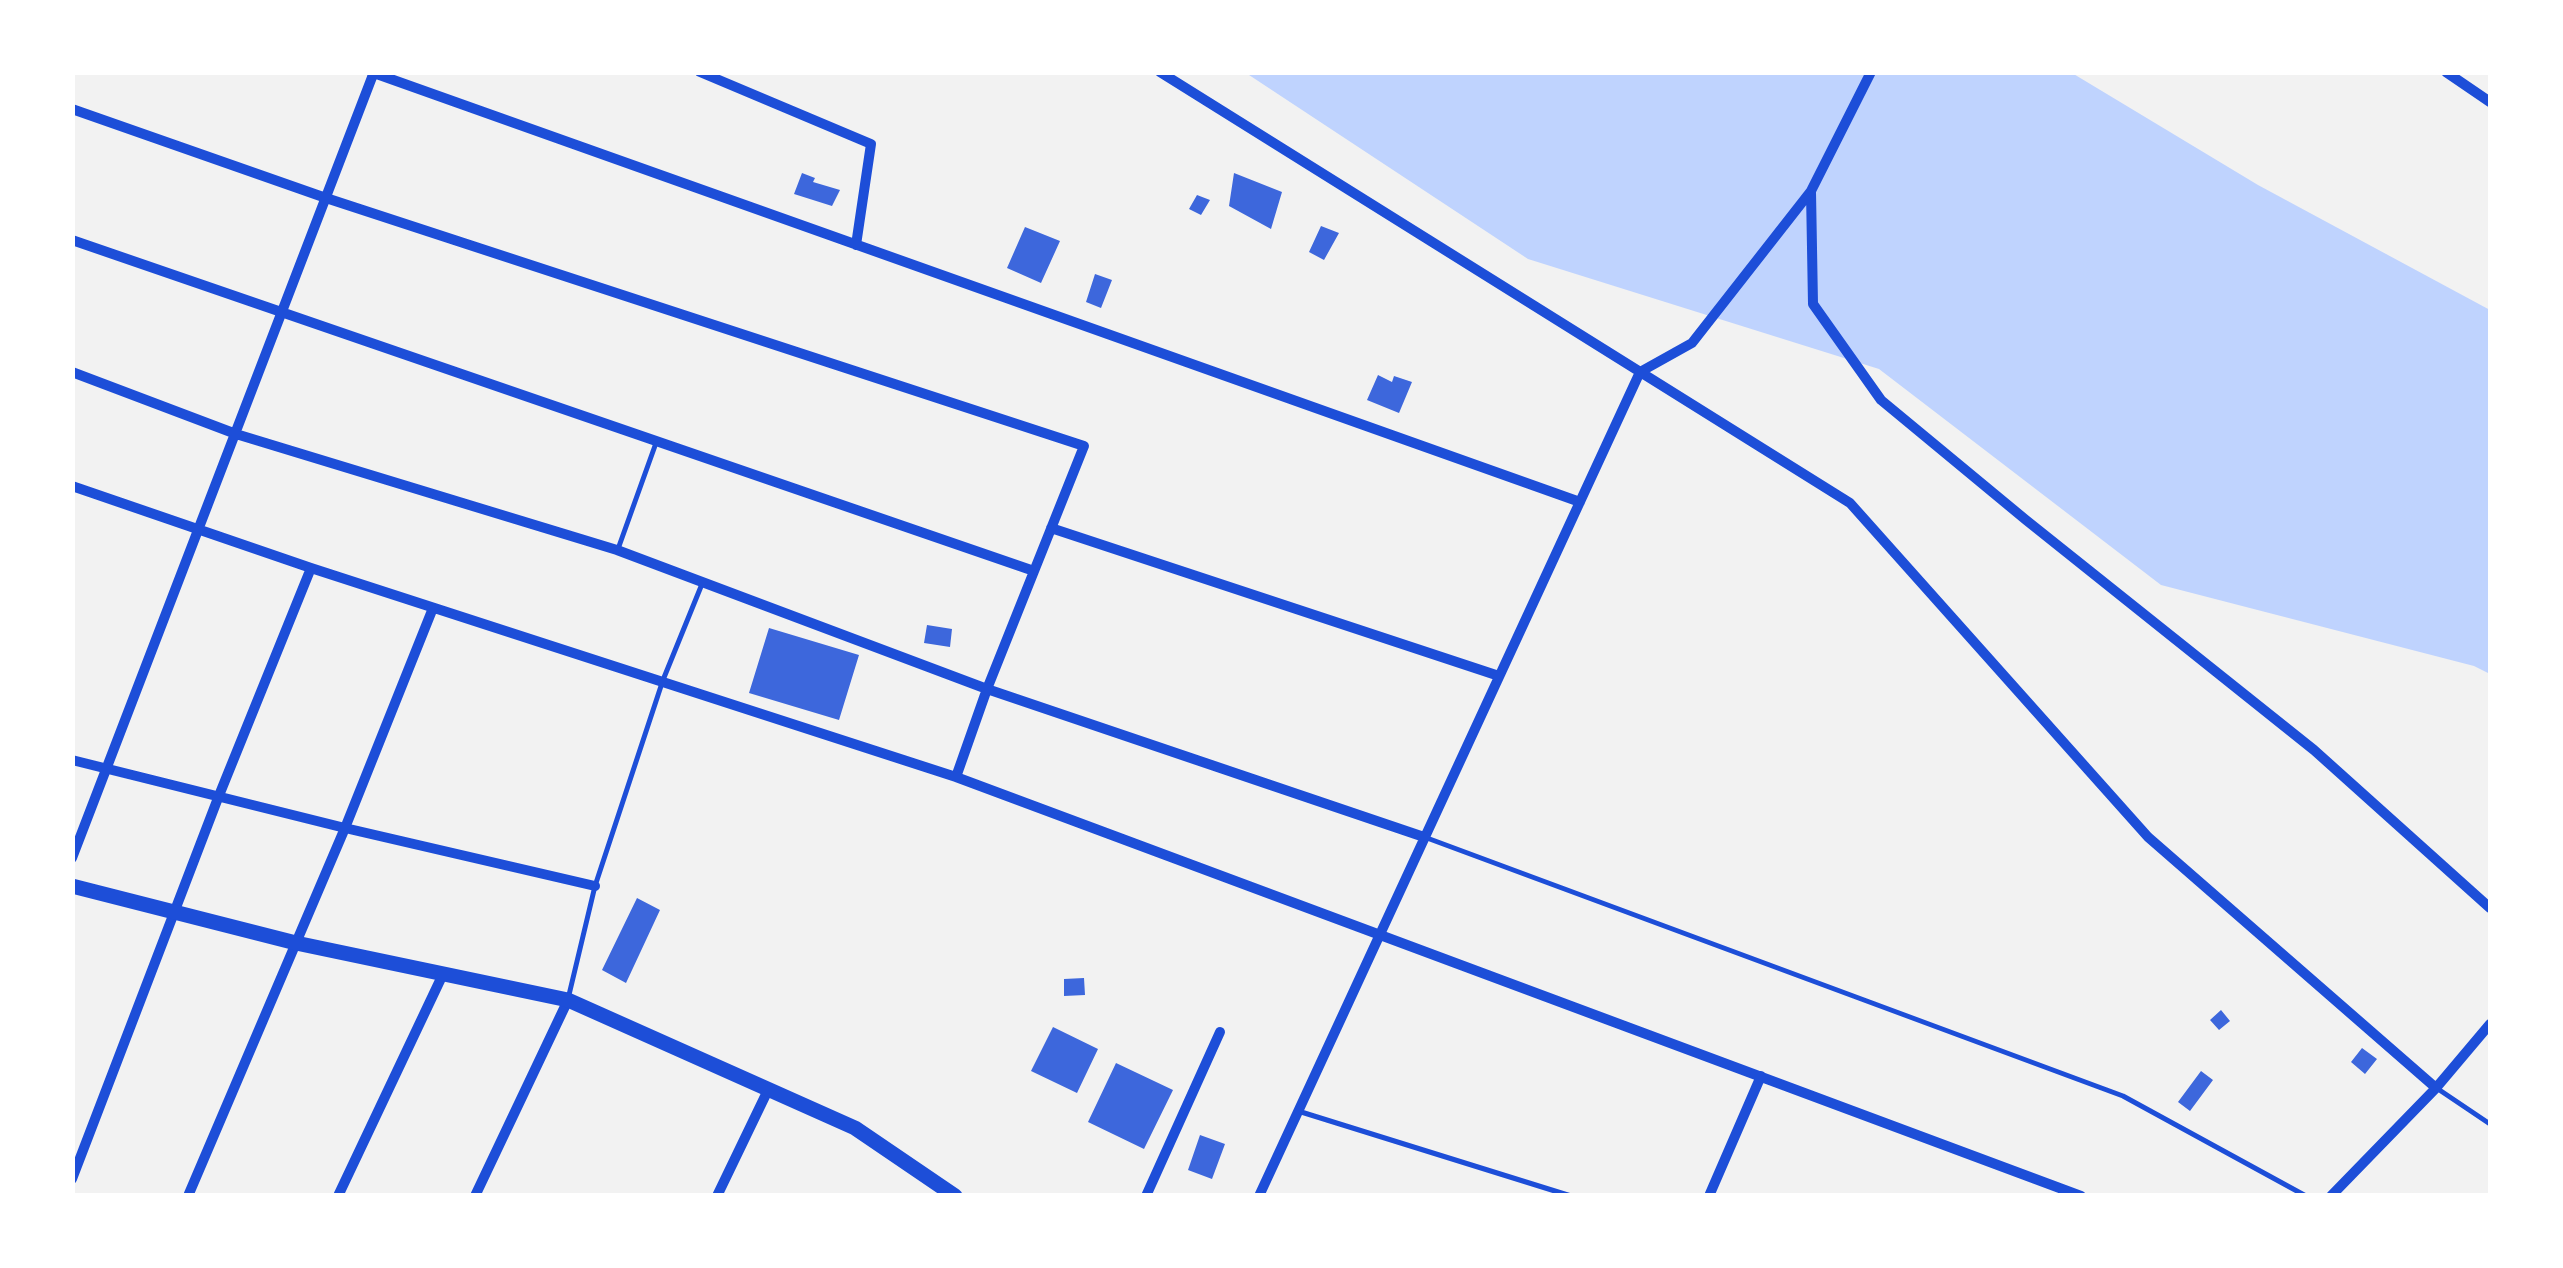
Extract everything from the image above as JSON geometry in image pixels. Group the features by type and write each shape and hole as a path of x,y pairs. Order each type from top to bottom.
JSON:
{"main road":[{"path":"72,886 296,943 568,1000 855,1128 955,1196"}],"street":[{"path":"700,72 871,144 856,245"},
{"path":"1160,72 1850,503 2148,837 2436,1088"},
{"path":"1259,1196 1640,372 1692,343 1811,191 1870,72"},
{"path":"2446,72 2490,102"},
{"path":"72,858 201,530 373,73 1580,502"},
{"path":"72,109 326,198 1084,446 956,776"},
{"path":"1811,191 1813,304 1881,400 2314,750 2490,908"},
{"path":"72,240 1034,571"},
{"path":"72,372 236,434 617,550 987,688 1424,838"},
{"path":"72,486 310,568 956,776 2081,1196"},
{"path":"1051,528 1499,676"},
{"path":"72,1180 310,568"},
{"path":"188,1196 345,828 433,608"},
{"path":"72,760 595,886"},
{"path":"338,1196 444,972"},
{"path":"475,1196 568,1000"},
{"path":"2331,1196 2436,1088 2490,1024"},
{"path":"1146,1196 1220,1032"},
{"path":"1709,1196 1761,1076"},
{"path":"717,1196 768,1088"}],"lane":[{"path":"617,550 656,443"},
{"path":"568,1000 595,886 663,680 702,584"},
{"path":"1424,838 2123,1096 2306,1196"},
{"path":"2436,1088 2490,1124"},
{"path":"1298,1111 1571,1196"}],"water":[{"path":"1246,73 2072,73 2258,185 2490,310 2490,674 2474,666 2161,585 1879,369 1528,259"}],"building":[{"path":"802,173 815,178 813,182 840,190 832,206 794,194"},
{"path":"1234,173 1282,192 1271,229 1229,206"},
{"path":"1197,195 1210,200 1201,215 1189,209"},
{"path":"1321,226 1339,233 1324,260 1309,252"},
{"path":"1025,227 1060,241 1041,283 1007,268"},
{"path":"1095,274 1112,280 1101,308 1086,302"},
{"path":"1378,375 1392,382 1394,376 1412,382 1399,413 1367,400"},
{"path":"927,625 952,629 950,647 924,643"},
{"path":"769,628 859,655 839,720 749,693"},
{"path":"637,898 660,910 626,983 602,970"},
{"path":"1084,978 1085,995 1064,996 1064,979"},
{"path":"2221,1010 2230,1021 2219,1030 2210,1020"},
{"path":"1053,1027 1098,1049 1077,1093 1031,1071"},
{"path":"2362,1048 2377,1059 2365,1074 2351,1062"},
{"path":"1116,1063 1173,1090 1144,1149 1088,1122"},
{"path":"2201,1071 2213,1080 2190,1111 2178,1102"},
{"path":"1200,1135 1225,1144 1212,1179 1188,1170"}]}
